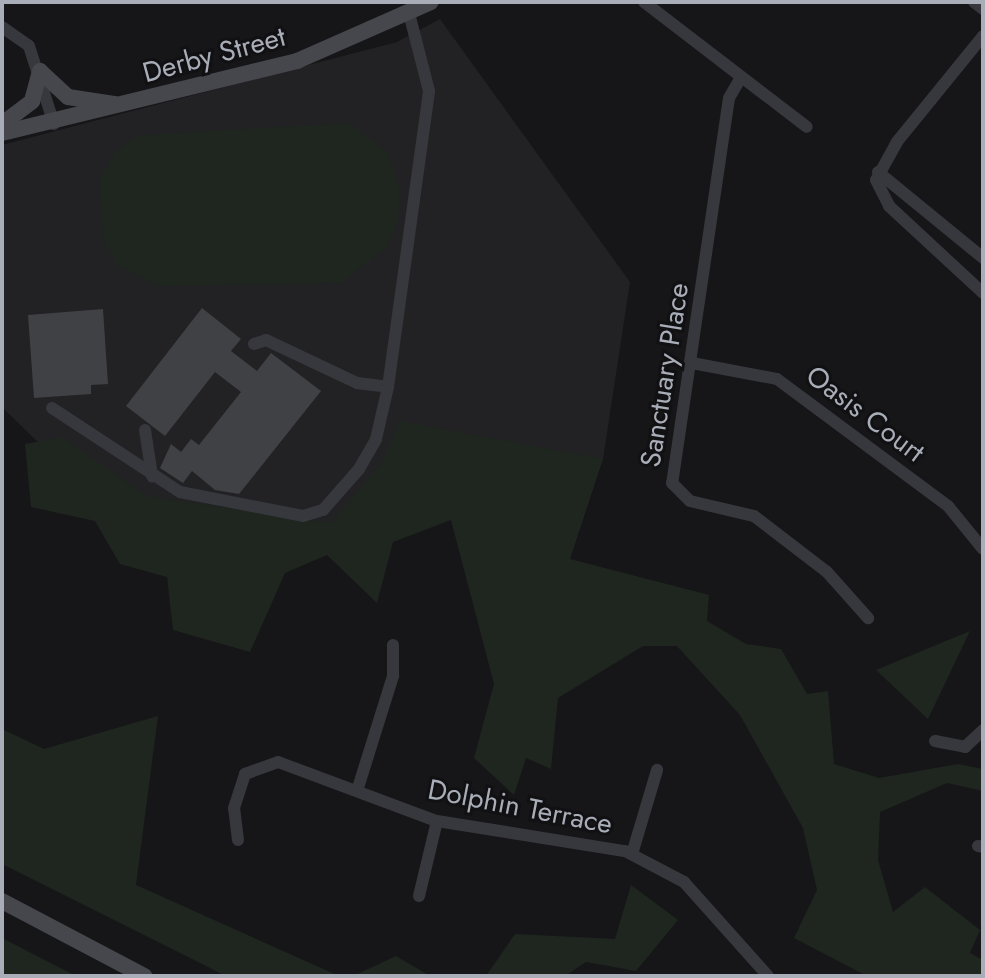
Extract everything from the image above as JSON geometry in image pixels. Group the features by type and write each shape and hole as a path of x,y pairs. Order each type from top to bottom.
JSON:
{"main road":[{"name":"Derby Street","path":"2,133 54,124 297,61 410,17 431,2"},
{"path":"2,124 32,101 40,71 68,97 129,105"},
{"path":"2,901 144,976"}],"street":[{"path":"644,2 740,79 807,127"},
{"path":"974,2 983,9"},
{"path":"52,408 152,476 194,497 303,516 323,510 376,439 388,387 429,91 410,17"},
{"path":"2,27 29,46 40,71 54,124"},
{"path":"983,36 878,172 880,194 983,293"},
{"name":"Sanctuary Place","path":"740,79 729,98 674,490 754,516 827,572 868,618"},
{"path":"878,172 983,258"},
{"path":"254,344 266,340 357,383 388,387"},
{"name":"Oasis Court","path":"692,363 777,379 948,506 983,549"},
{"path":"145,430 152,476"},
{"path":"357,791 393,676 393,645"},
{"path":"935,741 965,747 983,730"},
{"name":"Dolphin Terrace","path":"238,840 234,808 245,774 263,763 357,791 437,821 632,854 684,882 768,976"},
{"path":"632,854 657,770"},
{"path":"419,896 437,821"}],"shaded area":[{"path":"440,19 630,282 603,459 324,536 96,499 2,407 2,145 397,42"},
{"path":"350,123 387,152 399,188 398,222 387,246 342,283 157,286 117,265 103,240 99,179 116,152 139,135"},
{"path":"400,421 603,459 570,559 709,595 707,621 746,644 781,649 807,694 828,691 834,764 879,778 958,764 983,769 983,791 947,783 880,812 878,860 893,912 925,887 980,930 970,953 983,960 983,976 867,976 794,938 817,890 803,828 740,715 677,646 643,646 558,698 551,769 526,758 514,795 474,758 494,684 451,520 393,542 377,603 327,555 285,573 250,652 173,630 167,577 120,564 95,521 31,507 25,444 63,437 145,496 331,523 382,462"},
{"path":"970,631 928,719 876,670"},
{"path":"158,716 136,885 339,976 226,976 2,864 2,729 44,749"},
{"path":"631,885 678,920 636,971 586,962 565,976 486,976 515,934 615,939"},
{"path":"2,938 76,976 2,976"},
{"path":"396,956 430,976 353,976"}],"building":[{"path":"202,308 241,339 231,351 257,371 271,353 321,391 239,494 215,490 192,471 183,483 160,468 171,444 181,452 191,439 199,445 241,392 215,372 165,436 126,406"},
{"path":"103,309 108,384 91,385 91,394 34,398 28,315"}]}
